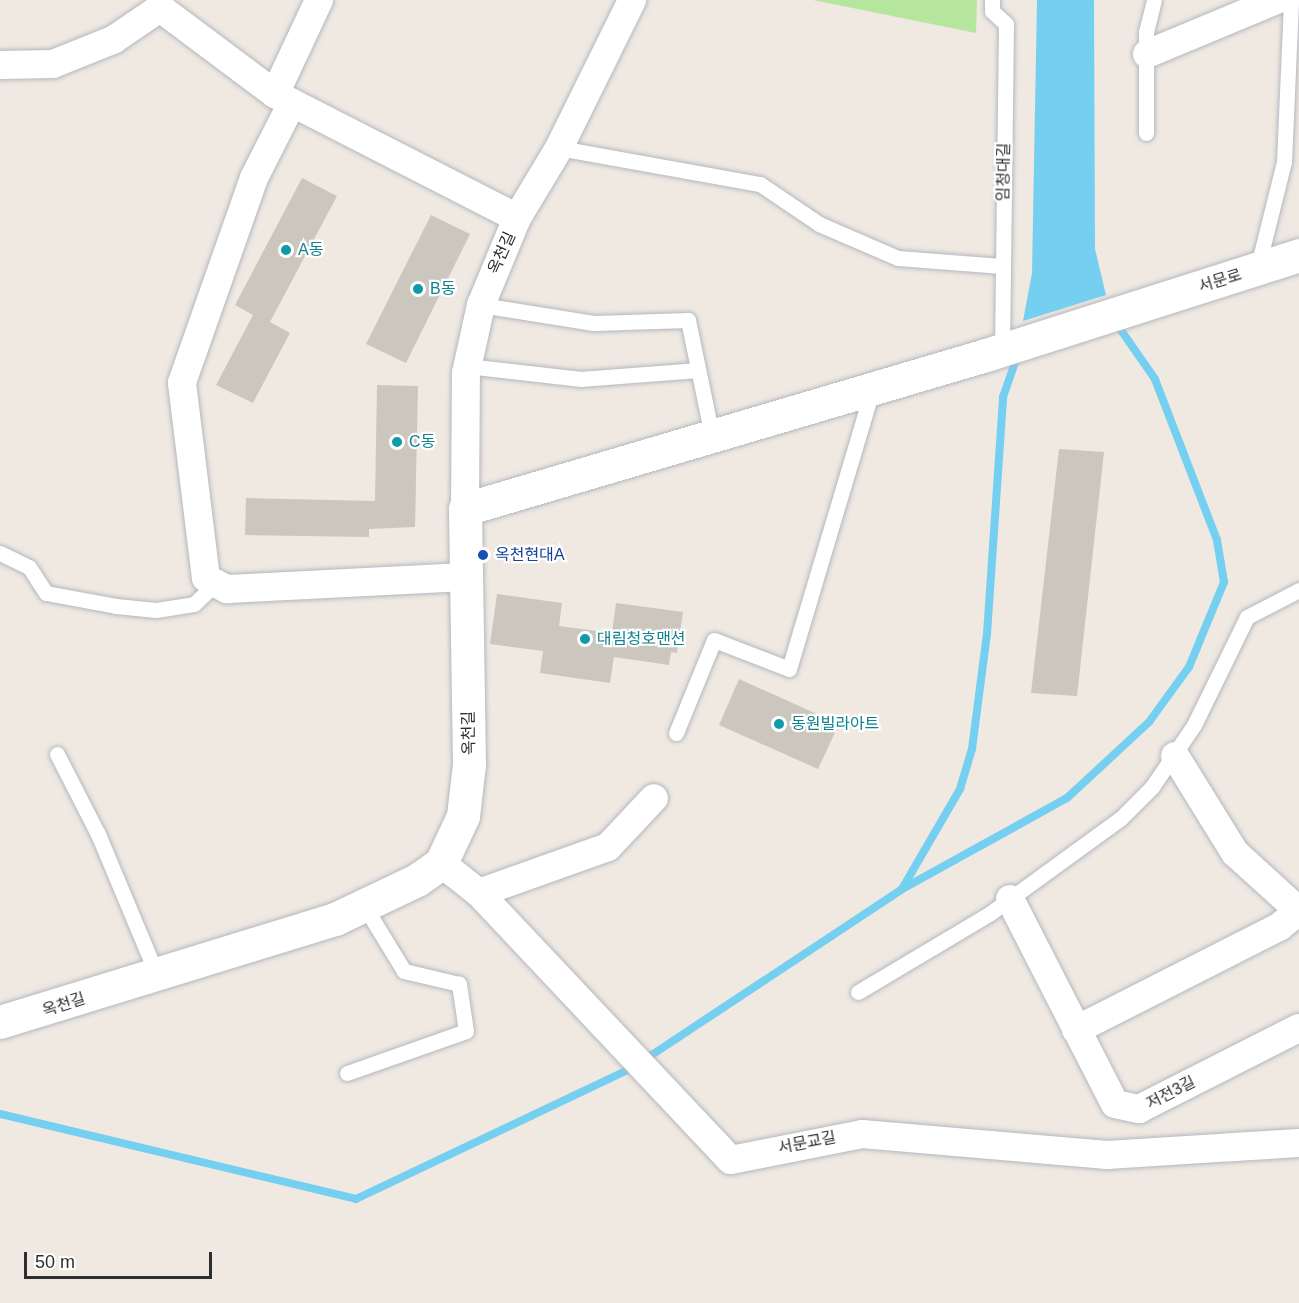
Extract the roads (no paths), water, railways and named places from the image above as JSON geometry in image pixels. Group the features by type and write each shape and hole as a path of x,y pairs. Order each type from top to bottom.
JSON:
{"street":[{"path":"319,0 182,383 204,565 214,585 227,589 466,578"},
{"name":"옥천길","path":"0,1022 157,975 365,907 441,863 463,816 469,764 465,509 467,366 481,304 517,218 559,148 632,0"},
{"path":"1147,54 1277,0"},
{"path":"0,65 52,64 113,40 160,9 284,98 517,218"},
{"name":"서문로","path":"465,509 994,353 1299,255"},
{"path":"1076,1030 1279,927 1299,911 1235,853 1175,756"},
{"path":"479,893 608,847 654,798"},
{"name":"서문교길","path":"441,863 479,893 596,1021 731,1160 862,1134 1107,1155 1299,1143"},
{"name":"저전3길","path":"1010,899 1115,1104 1139,1109 1299,1028"}],"lane":[{"name":"임청대길","path":"992,0 992,11 1006,24 1002,267 994,353"},
{"path":"1146,133 1147,54 1154,0"},
{"path":"1257,270 1284,162 1291,0"},
{"path":"559,148 760,184 819,224 898,258 1002,267"},
{"path":"481,304 594,323 688,320 712,436"},
{"path":"467,366 580,379 698,370"},
{"path":"676,733 714,640 789,669 873,388"},
{"path":"0,554 29,567 46,593 116,606 156,610 194,604 214,585"},
{"path":"858,992 1010,899 1121,818 1175,756 1227,666 1247,617 1299,590"},
{"path":"57,754 157,975"},
{"path":"347,1073 466,1031 459,984 404,971 365,907"}],"water":[{"path":"1037,0 1094,0 1095,249 1106,295 1023,321 1032,273"}],"waterway":[{"path":"904,888 1067,798 1149,722 1189,667 1224,582 1217,540 1155,379 1116,323"},
{"path":"0,1114 356,1199 632,1068 902,889 960,789 972,749 987,634 1003,397 1018,354"}],"place":[{"name":"A동","path":"286,250"},
{"name":"B동","path":"418,289"},
{"name":"C동","path":"397,442"},
{"name":"옥천현대A","path":"483,555"},
{"name":"대림청호맨션","path":"585,639"},
{"name":"동원빌라아트","path":"779,724"}]}
